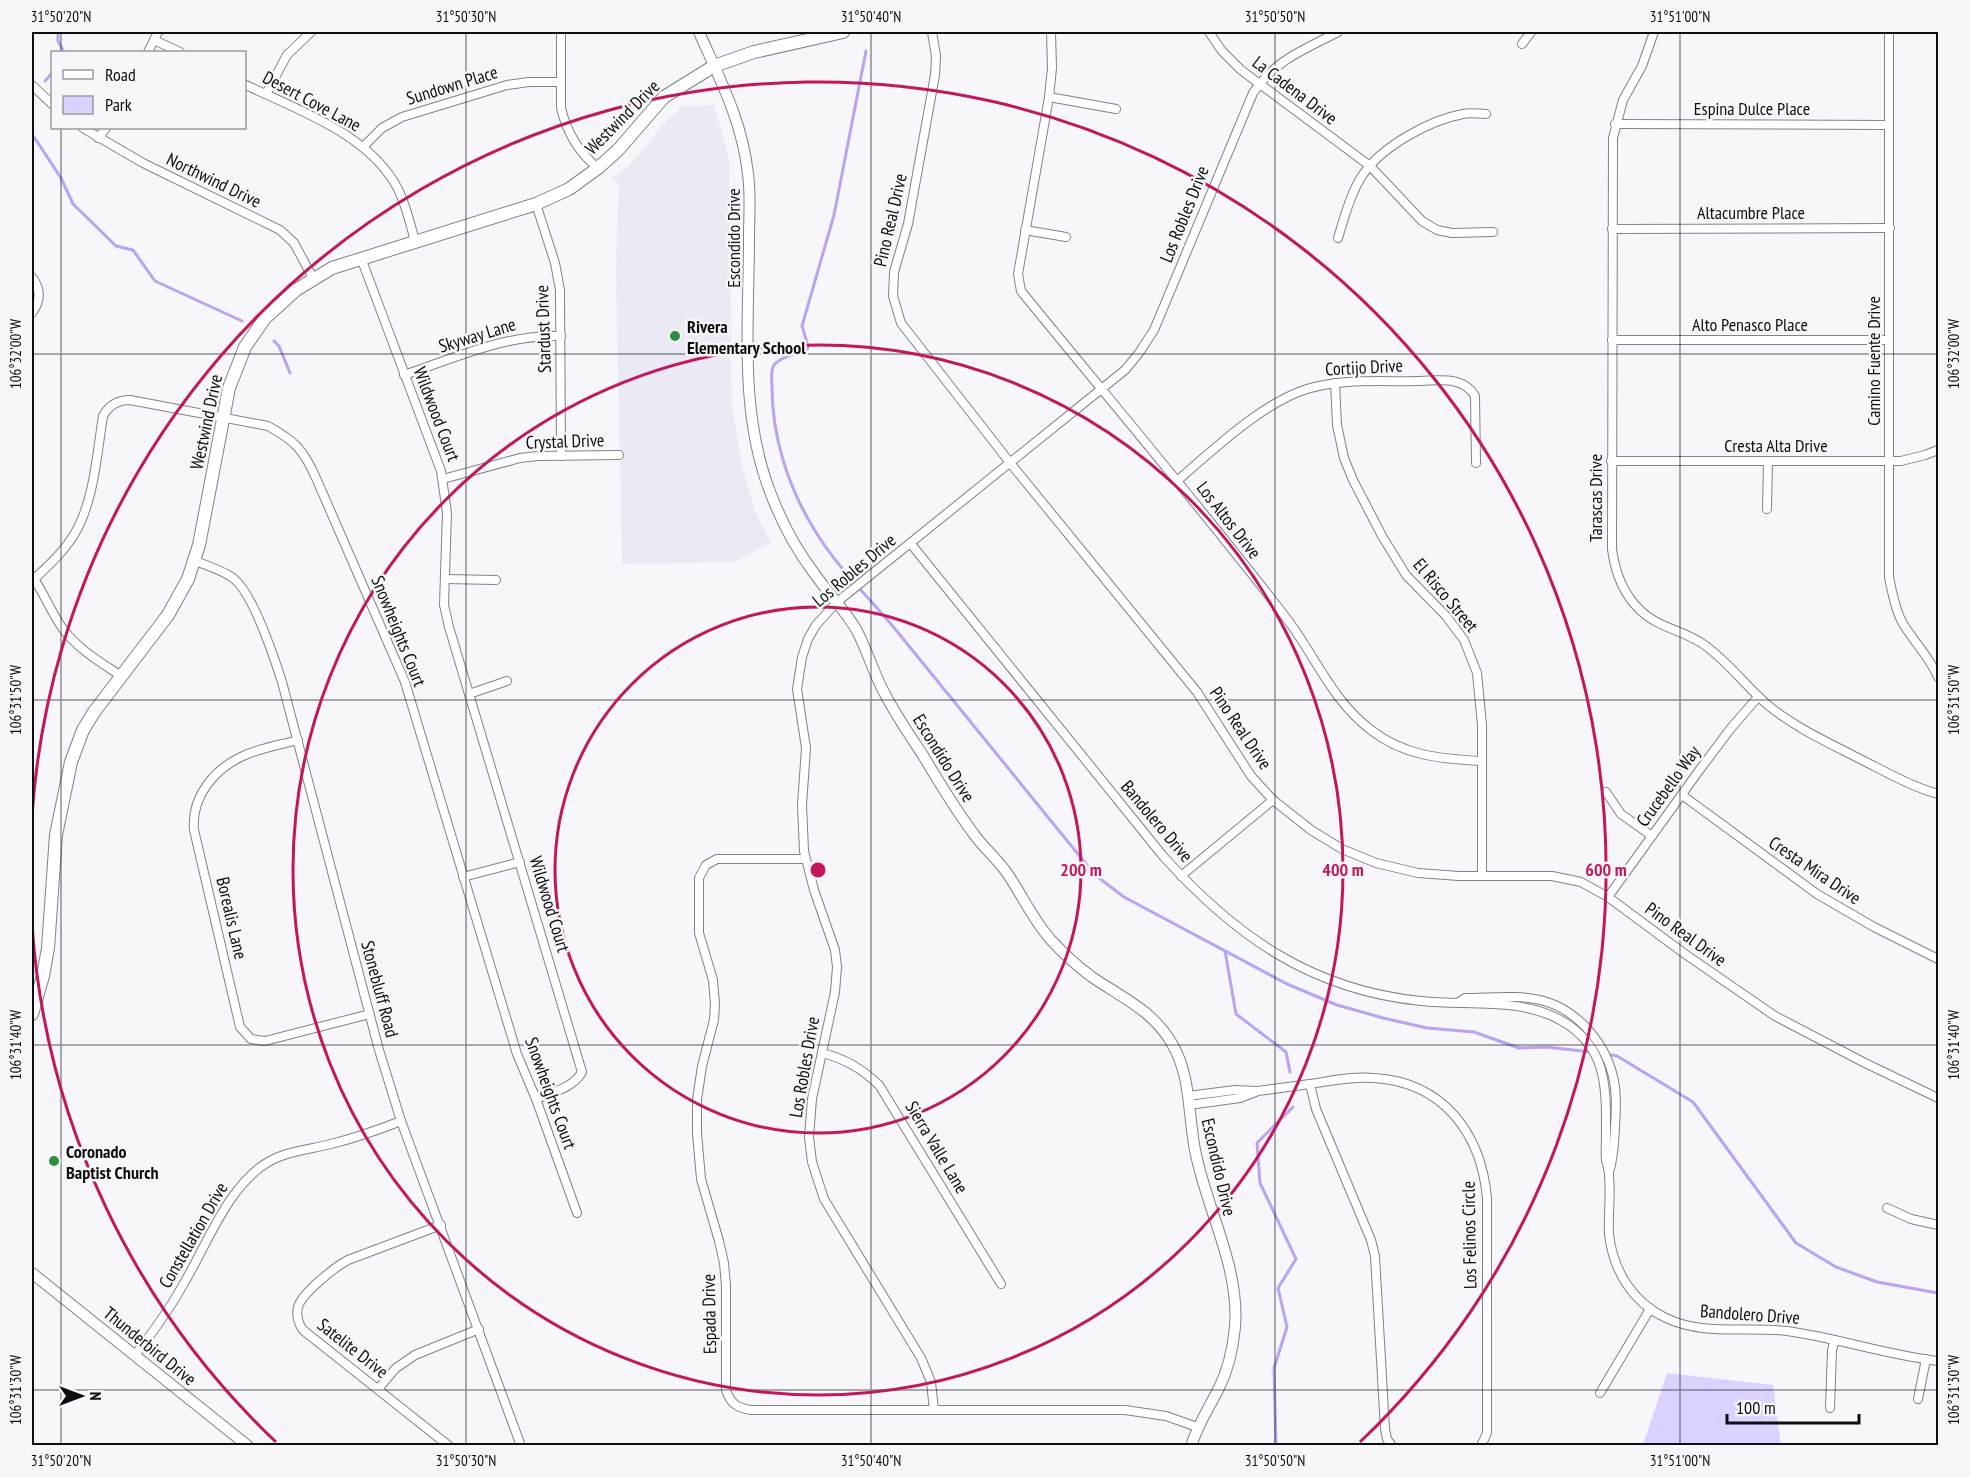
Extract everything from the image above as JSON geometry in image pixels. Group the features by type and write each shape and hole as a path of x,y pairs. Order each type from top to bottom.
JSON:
{"main road":[{"name":"Westwind Drive","path":"32,1014 48,948 56,835 71,762 83,730 94,712 175,605 189,579 195,561 235,369 254,333 282,301 313,278 332,268 536,204 568,189 598,168 618,150 664,97 714,66 754,51 843,32"}],"street":[{"path":"266,94 287,55 311,32"},
{"path":"561,32 561,108 570,134 581,152 598,168"},
{"name":"Escondido Drive","path":"699,32 737,119 745,149 749,177 750,410 758,453 768,486 790,536 858,634 885,696 976,837 1009,876 1036,921 1080,968 1154,1019 1173,1044 1178,1056 1189,1101 1196,1151 1232,1278 1236,1311 1232,1350 1227,1368 1221,1384 1197,1427 1191,1446"},
{"name":"Pino Real Drive","path":"932,32 936,57 935,75 910,214 894,272 893,296 896,311 905,330 1197,692 1240,761 1273,800 1330,843 1376,863 1428,874 1540,875 1581,882 1608,897 1703,967 1775,1016 1938,1098"},
{"name":"Los Altos Drive","path":"1051,32 1052,68 1049,97 1018,274 1019,287 1286,617 1335,694 1350,713 1383,739 1412,752 1445,759 1482,761"},
{"name":"La Cadena Drive","path":"1209,32 1229,59 1370,166 1422,221 1437,230 1472,234 1493,232"},
{"name":"Los Robles Drive","path":"934,1410 931,1382 921,1358 824,1199 812,1162 809,1137 810,1115 836,992 837,967 835,950 806,859 802,805 807,748 797,689 805,648 816,625 837,602 1125,370 1154,330 1241,118 1259,84 1280,62 1338,32"},
{"path":"1522,44 1532,32"},
{"name":"Tarascas Drive","path":"1654,32 1649,50 1627,90 1615,124 1612,148 1611,549 1616,572 1622,587 1649,618 1661,626 1701,643 1772,709 1808,732 1917,788 1938,794"},
{"name":"Camino Fuente Drive","path":"1889,32 1889,577 1892,595 1902,621 1928,657 1938,677"},
{"path":"148,51 156,36 178,51"},
{"name":"Sundown Place","path":"363,147 382,128 402,117 507,85 561,82"},
{"path":"32,85 51,103"},
{"name":"Desert Cove Lane","path":"246,85 335,128 377,159 398,189 415,241"},
{"path":"1049,97 1116,109"},
{"path":"1338,238 1363,174 1383,152 1428,126 1464,113 1486,114"},
{"name":"Espina Dulce Place","path":"1615,124 1889,125"},
{"name":"Northwind Drive","path":"84,129 163,173 280,230 294,243 313,278"},
{"path":"98,138 105,129"},
{"name":"Stardust Drive","path":"536,204 555,263 560,290 561,456"},
{"name":"Altacumbre Place","path":"1612,230 1890,228"},
{"path":"1025,230 1066,237"},
{"name":"Wildwood Court","path":"361,258 404,375 438,458 447,513 444,605 582,1072 577,1080 568,1086 536,1099"},
{"path":"32,277 38,288 39,298 32,313"},
{"name":"Skyway Lane","path":"404,375 508,340 541,335 561,336"},
{"name":"Alto Penasco Place","path":"1612,340 1889,340"},
{"name":"Cortijo Drive","path":"1177,481 1268,408 1301,391 1335,383 1438,381 1463,383 1475,396 1476,463"},
{"name":"El Risco Street","path":"1335,383 1340,440 1347,465 1361,497 1406,575 1446,616 1469,649 1480,685 1482,876"},
{"name":"Snowheights Court","path":"32,579 58,556 76,532 88,501 103,416 118,401 130,400 268,426 286,436 300,448 309,462 405,682 517,1054 577,1212"},
{"name":"Cresta Alta Drive","path":"1611,460 1889,461 1920,457 1938,450"},
{"name":"Crystal Drive","path":"443,479 520,458 619,455"},
{"path":"1767,509 1768,461"},
{"name":"Bandolero Drive","path":"911,544 1163,856 1200,896 1237,928 1289,961 1331,979 1378,994 1421,1001 1498,1005 1536,1010 1563,1021 1585,1041 1601,1068 1606,1090 1609,1232 1615,1263 1633,1294 1650,1309 1687,1326 1787,1331 1938,1360"},
{"name":"Stonebluff Road","path":"195,561 225,573 244,590 274,659 401,1121 521,1446"},
{"path":"32,579 73,641 82,650 121,675"},
{"path":"445,579 496,580"},
{"path":"469,694 507,681"},
{"name":"Crucebello Way","path":"1608,897 1731,728 1758,697"},
{"name":"Borealis Lane","path":"298,740 244,755 230,763 203,790 195,809 194,830 240,1027 251,1039 265,1041 370,1014"},
{"path":"1606,792 1621,814 1652,836"},
{"name":"Cresta Mira Drive","path":"1682,795 1817,894 1874,927 1938,959"},
{"path":"1181,876 1273,800"},
{"name":"Espada Drive","path":"806,859 717,859 706,864 699,878 699,933 713,980 715,1004 714,1020 702,1066 697,1100 697,1150 705,1196 724,1263 726,1390 728,1396 735,1406 751,1410 1125,1410 1166,1416 1197,1427"},
{"path":"464,877 520,861"},
{"name":"Bandolero Drive","path":"1457,1003 1465,998 1541,1000 1564,1010 1600,1044 1615,1082 1614,1159 1609,1173"},
{"name":"Sierra Valle Lane","path":"822,1053 857,1066 879,1085 1001,1284"},
{"name":"Los Felinos Circle","path":"1189,1101 1240,1098 1258,1091 1363,1077 1387,1079 1409,1085 1427,1094 1446,1107 1463,1125 1476,1147 1485,1176 1487,1198 1487,1433 1481,1446"},
{"path":"1310,1084 1316,1109 1371,1240 1375,1256 1385,1429 1387,1439 1392,1446"},
{"name":"Constellation Drive","path":"135,1355 173,1301 221,1217 250,1175 284,1155 344,1141 401,1121"},
{"path":"1887,1208 1911,1219 1938,1225"},
{"name":"Satelite Drive","path":"441,1225 336,1266 300,1302 298,1321 303,1330 449,1446"},
{"name":"Thunderbird Drive","path":"32,1273 248,1446"},
{"path":"1600,1393 1650,1309"},
{"path":"378,1389 396,1368 409,1358 479,1329"},
{"path":"1830,1408 1834,1340"},
{"path":"1918,1399 1926,1359"}],"shaded area":[{"name":"Rivera Elementary School","path":"714,105 729,158 732,406 742,466 755,511 771,543 734,562 622,564 616,267 619,184 611,179 624,170 645,148 661,126 683,106"}],"green space":[{"path":"1667,1373 1773,1385 1781,1445 1643,1445"}],"waterway":[{"path":"58,32 58,41 63,51"},
{"path":"866,51 834,215 802,326 807,350 780,360 774,365 772,373 775,424 783,461 796,496 823,543 1095,875 1124,897 1287,984 1337,1005 1427,1028 1474,1032 1519,1048 1546,1047 1591,1052"},
{"path":"45,81 51,74"},
{"path":"32,134 61,178 73,204 116,246 133,250 155,281 242,321"},
{"path":"274,341 279,346 290,373"},
{"path":"1225,951 1236,1014 1286,1052 1290,1072"},
{"path":"1606,1054 1617,1056 1693,1102 1796,1243 1836,1267 1877,1282 1938,1293"},
{"path":"1276,1446 1274,1368 1287,1327 1278,1288 1296,1259 1260,1183 1257,1143 1293,1107"}],"place":[{"name":"Rivera Elementary School","path":"675,336"},
{"name":"Coronado Baptist Church","path":"54,1161"}]}
